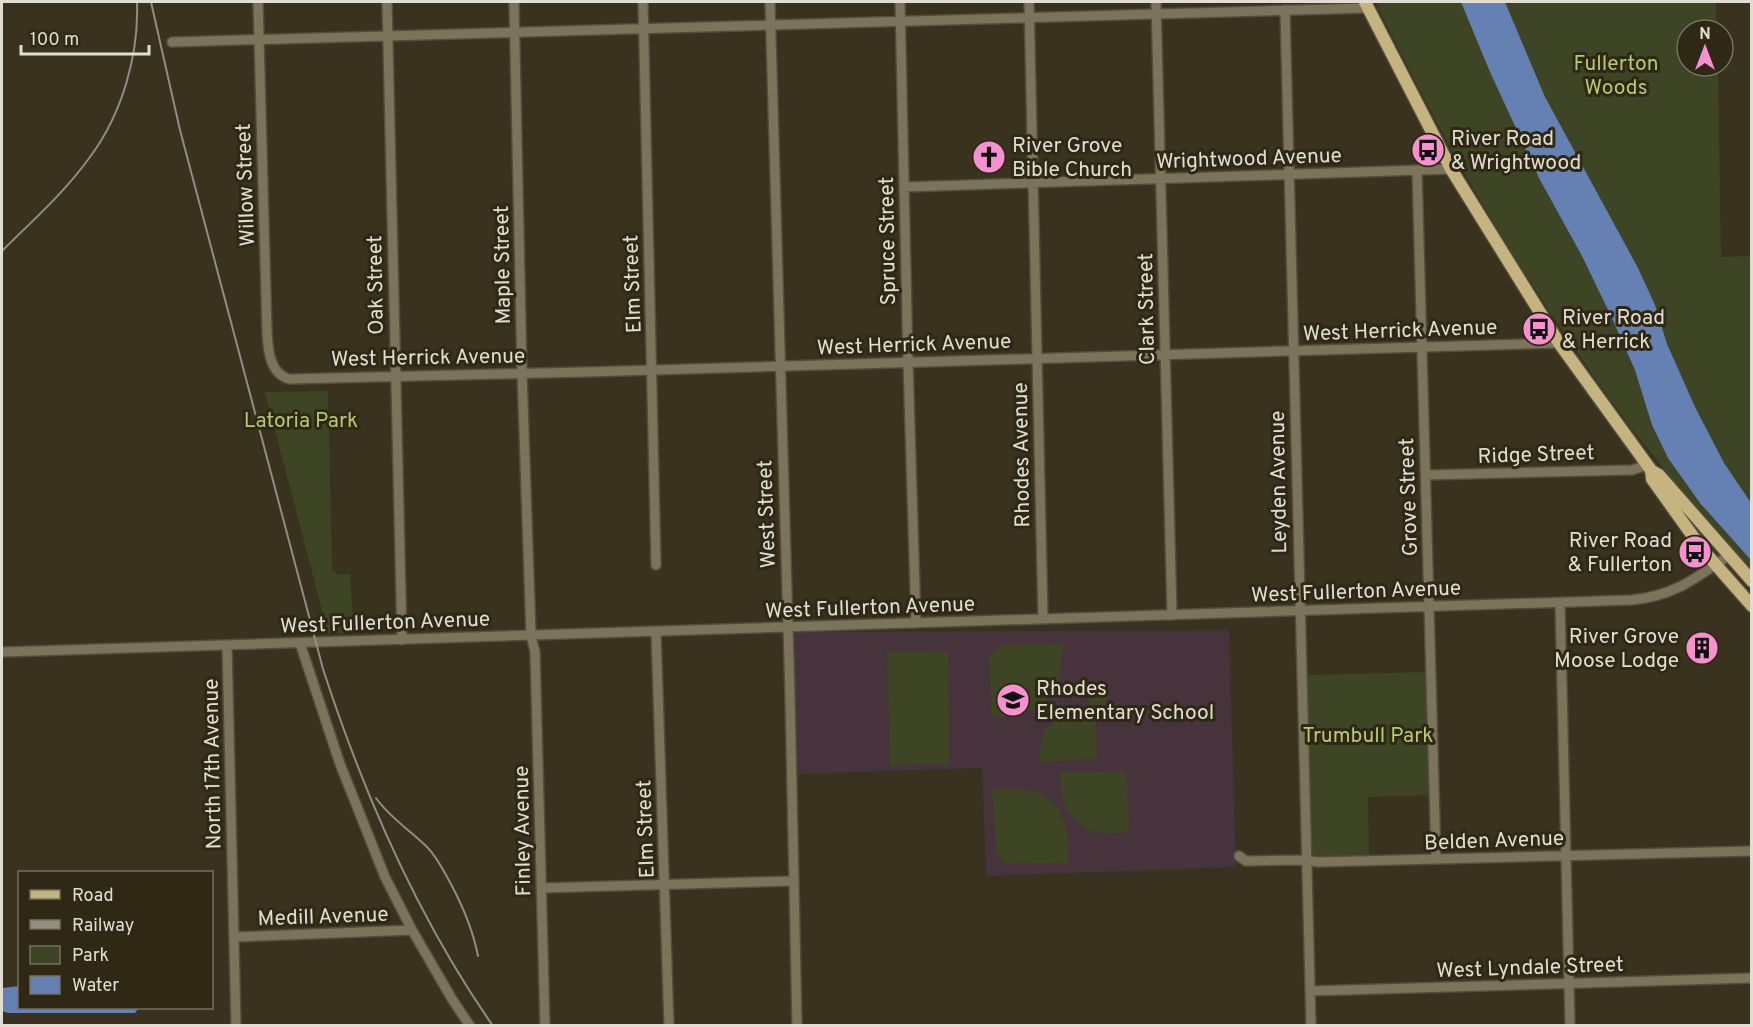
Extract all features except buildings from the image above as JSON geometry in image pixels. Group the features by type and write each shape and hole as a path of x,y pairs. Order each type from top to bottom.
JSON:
{"main road":[{"path":"1367,5 1451,169 1559,343 1649,467 1659,475 1752,581"},
{"path":"1649,467 1652,479 1702,549 1752,606"}],"street":[{"name":"Willow Street","path":"258,2 267,332 268,351 274,367"},
{"name":"Oak Street","path":"387,2 402,640"},
{"name":"Maple Street","path":"514,2 522,373 531,635"},
{"name":"Elm Street","path":"643,2 656,565"},
{"name":"West Street","path":"770,2 797,1026"},
{"name":"Spruce Street","path":"900,2 916,623"},
{"name":"Rhodes Avenue","path":"1029,2 1043,619"},
{"name":"Clark Street","path":"1156,2 1172,615"},
{"path":"172,42 1029,18 1285,10 1367,5"},
{"name":"Leyden Avenue","path":"1285,10 1311,1026"},
{"name":"Wrightwood Avenue","path":"904,187 1451,169"},
{"name":"Grove Street","path":"1417,170 1436,859"},
{"name":"West Herrick Avenue","path":"274,367 282,377 290,379 1559,343"},
{"name":"Ridge Street","path":"1426,475 1632,470 1649,467"},
{"name":"West Fullerton Avenue","path":"2,652 1631,600 1654,597 1681,587 1729,555"},
{"path":"1560,603 1570,1026"},
{"name":"Elm Street","path":"656,632 669,1026"},
{"name":"Finley Avenue","path":"531,635 536,652 545,1026"},
{"path":"300,643 340,764 385,877 412,930 470,1026"},
{"name":"North 17th Avenue","path":"227,645 236,1026"},
{"name":"Belden Avenue","path":"1239,856 1246,861 1306,860 1318,862 1752,851"},
{"path":"541,888 793,881"},
{"name":"Medill Avenue","path":"234,937 412,930"},
{"name":"West Lyndale Street","path":"1310,991 1752,978"}],"shaded area":[{"name":"Rhodes Elementary School","path":"1229,630 1236,867 986,876 982,768 797,774 793,632"}],"green space":[{"name":"Fullerton Woods","path":"1375,2 1716,2 1717,18 1675,18 1675,78 1718,78 1721,257 1751,256 1751,570 1643,444 1609,398 1552,315 1498,230"},
{"name":"Latoria Park","path":"328,391 332,570 338,575 350,574 354,633 328,633 265,392"},
{"path":"1063,644 1059,678 1047,699 1038,707 1026,712 992,718 989,655 1002,645"},
{"path":"948,651 950,764 890,765 887,652"},
{"name":"Trumbull Park","path":"1427,672 1430,795 1368,797 1369,856 1315,857 1310,849 1306,675"},
{"path":"1088,683 1106,683 1107,709 1089,709"},
{"path":"1081,710 1095,710 1097,755 1093,759 1040,762 1042,741 1048,726 1061,716"},
{"path":"1123,771 1127,776 1129,832 1096,832 1085,827 1067,810 1061,789 1060,772"},
{"path":"992,789 1035,792 1053,803 1067,831 1068,863 1006,864 996,855"}],"water":[{"path":"1461,2 1505,2 1545,97 1638,268 1655,305 1667,344 1695,407 1724,463 1751,503 1751,560 1700,503 1668,458 1652,425 1635,370 1611,316 1582,256 1539,178 1490,72"},
{"path":"18,986 18,1009 138,1009 135,1013 8,1013 2,1011 2,988"}],"railway":[{"path":"2,251 70,182 90,157 111,122 131,63 135,43 137,2"},
{"path":"151,2 180,130 323,669 356,763 395,854 440,942 493,1026"},
{"path":"376,798 438,860 464,911 474,937 478,956"},
{"path":"111,1026 140,1026"}],"place":[{"name":"River Road & Wrightwood","path":"1428,150"},
{"name":"River Grove Bible Church","path":"989,157"},
{"name":"River Road & Herrick","path":"1539,329"},
{"name":"River Road & Fullerton","path":"1695,552"},
{"name":"River Grove Moose Lodge","path":"1702,648"},
{"name":"Rhodes Elementary School","path":"1013,700"}]}
